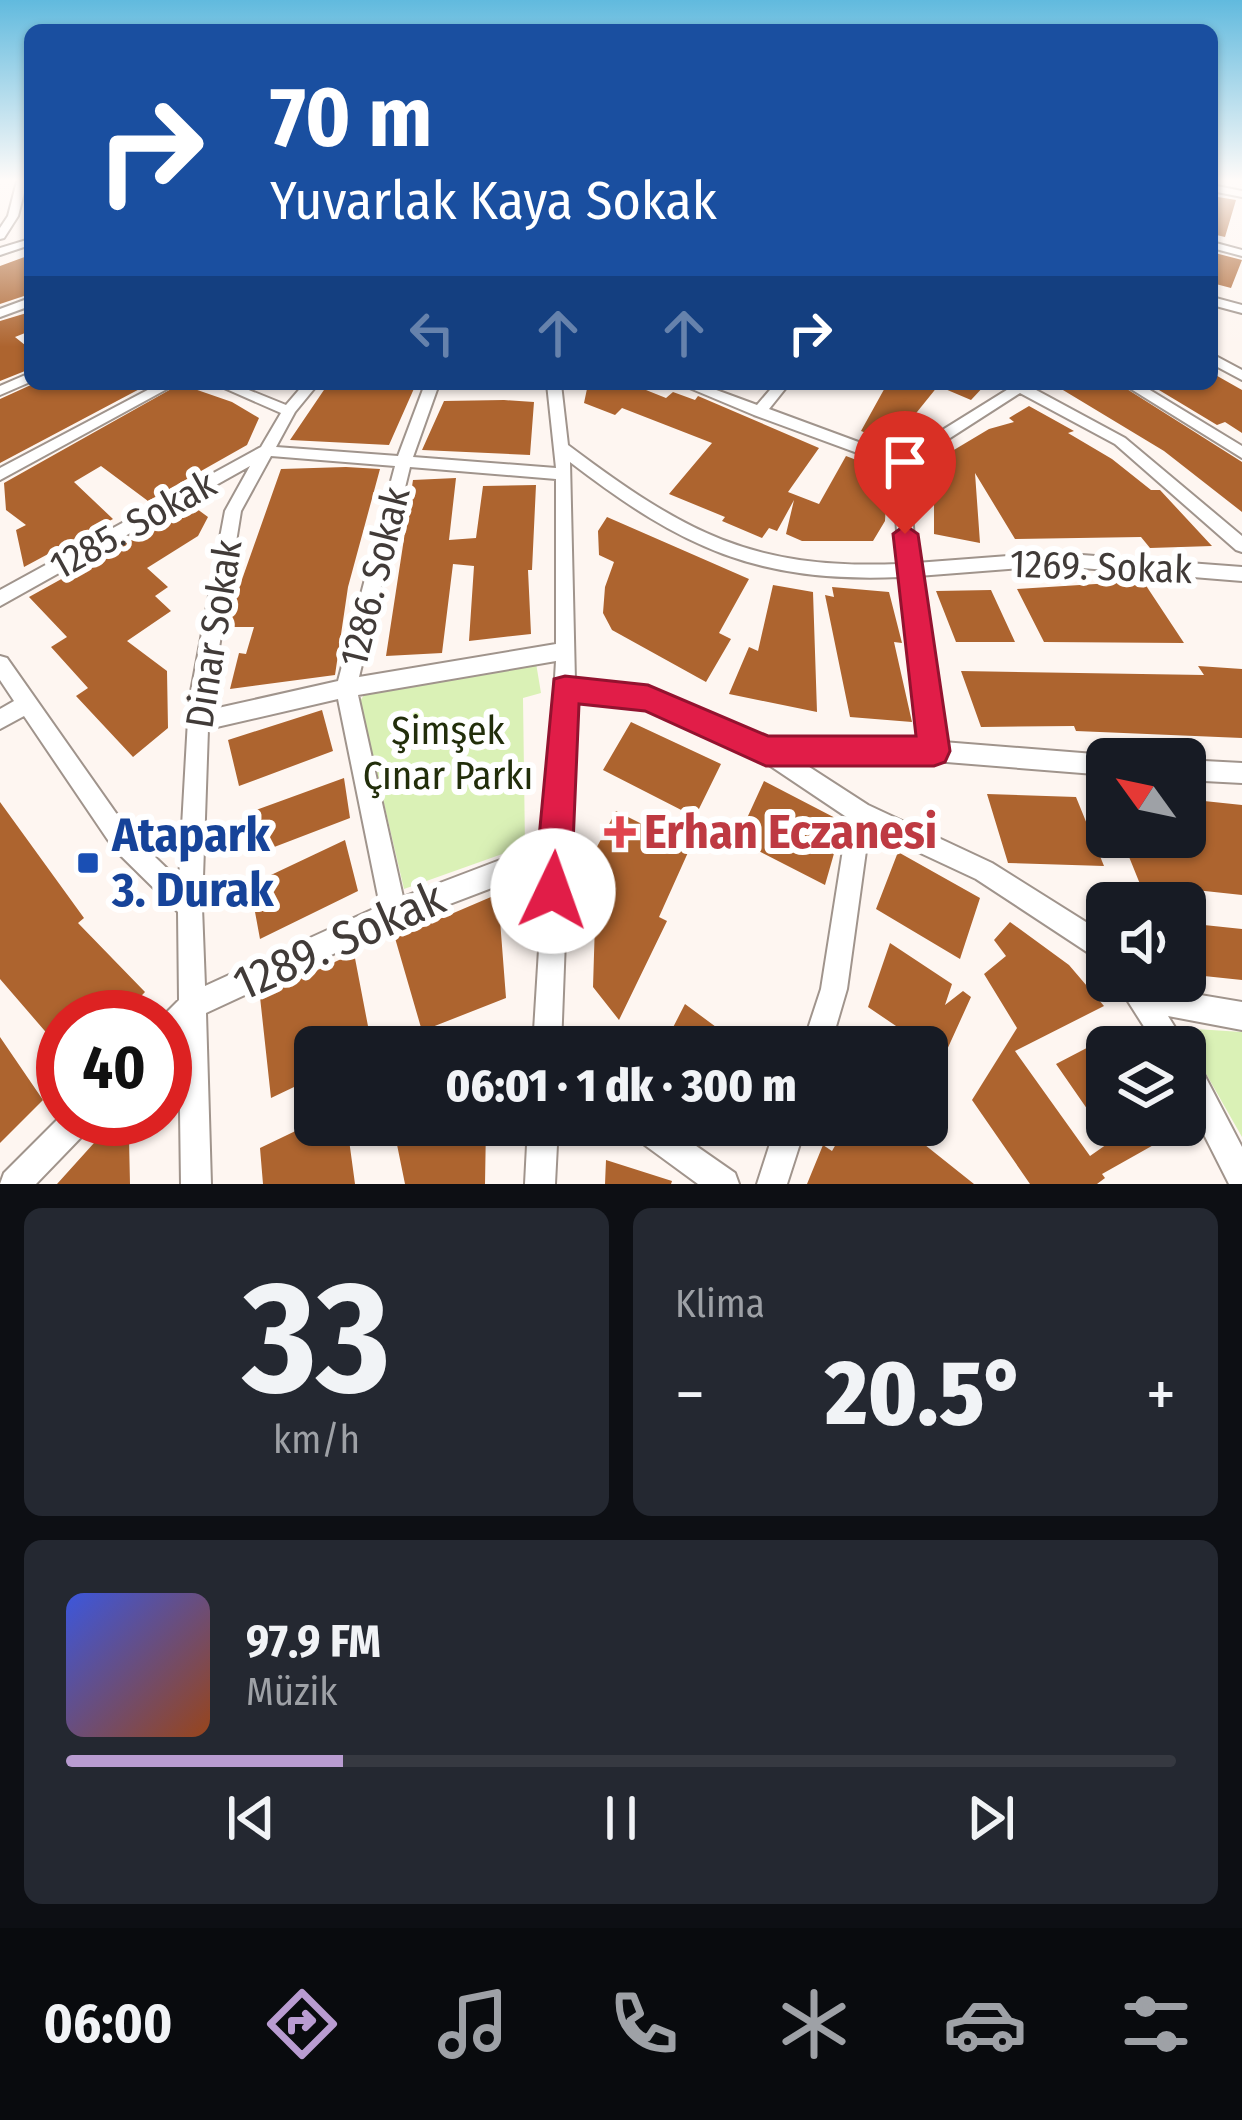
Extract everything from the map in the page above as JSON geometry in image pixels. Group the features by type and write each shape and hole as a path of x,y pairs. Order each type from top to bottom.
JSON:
{"street":[{"path":"0,475 158,390"},
{"path":"237,390 289,411"},
{"name":"Dinar Sokak","path":"192,990 190,907 198,722 233,511 305,390"},
{"name":"1286. Sokak","path":"394,913 346,688 404,461 430,390"},
{"path":"549,1026 565,689 564,474 555,390"},
{"path":"702,390 900,463"},
{"path":"759,412 777,390"},
{"path":"900,463 1011,390"},
{"path":"1024,390 1120,441 1242,546"},
{"path":"1140,390 1242,453"},
{"name":"1269. Sokak","path":"561,447 668,522 742,554 809,568 908,569 1058,561 1242,574"},
{"path":"266,451 564,474"},
{"name":"1285. Sokak","path":"0,598 266,451"},
{"path":"900,463 908,569 934,751"},
{"path":"198,722 346,688 565,651"},
{"path":"0,664 122,841 190,907"},
{"path":"565,689 648,698 766,751 860,813 984,871 1086,937"},
{"path":"0,720 26,705"},
{"path":"766,751 934,751 1086,763"},
{"path":"1206,771 1242,773"},
{"path":"823,1026 834,989 860,813"},
{"name":"1289. Sokak","path":"192,1006 394,913 554,852"},
{"path":"1184,1002 1242,1016"},
{"name":"Dinar Sokak","path":"192,1006 196,1184"},
{"path":"1206,1108 1242,1178"},
{"path":"15,1184 53,1146"},
{"path":"540,1184 543,1146"},
{"path":"671,1146 724,1184"},
{"path":"772,1184 784,1146"}],"green space":[{"name":"Şimşek Çınar Parkı","path":"536,663 541,693 523,698 525,846 404,889 360,701 366,692"},
{"path":"1206,1030 1242,1032 1242,1137 1206,1074"}],"building":[{"path":"1218,254 1242,260 1231,288 1218,285"},
{"path":"24,257 24,296 0,304 0,266"},
{"path":"24,314 24,333 15,337 24,344 24,371 0,381 0,321"},
{"path":"1218,376 1242,390 1242,433 1225,422 1217,425 1159,390 1218,390"},
{"path":"24,388 138,390 0,463 0,399"},
{"path":"169,390 197,390 259,418 247,445 148,501 101,466 74,482 113,519 24,567 16,530 26,525 6,510 4,483"},
{"path":"324,390 413,390 389,445 290,440"},
{"path":"587,390 646,390 666,398 673,392 695,400 698,396 819,448 788,492 819,504 846,456 888,472 885,521 873,541 802,541 786,534 794,500 777,531 769,528 762,538 669,494 712,443 622,408 615,415 584,403"},
{"path":"884,390 935,390 892,443 861,431"},
{"path":"947,390 980,390 971,400"},
{"path":"1063,390 1128,390 1242,462 1242,512 1164,451"},
{"path":"444,401 534,402 530,455 422,450"},
{"path":"1029,406 1074,431 1068,433 1151,490 1160,490 1212,546 1150,548 1141,537 1015,539 975,473 980,543 934,534 934,498 922,469 989,429 1014,422 1009,418"},
{"path":"281,469 380,469 348,587 335,675 230,689 239,653 246,654 254,627 230,627 233,605"},
{"path":"456,478 449,540 476,538 483,486 536,485 532,570 528,570 531,634 469,641 474,566 453,564 442,653 386,656 413,480"},
{"path":"193,506 208,517 198,536 147,568 168,587 155,596 171,611 127,641 167,671 168,728 133,757 76,696 88,688 51,647 67,637 29,597"},
{"path":"607,517 749,579 719,633 731,639 706,682 612,630 603,613 614,562 599,555 598,531"},
{"path":"1143,581 1184,643 1044,642 1017,589"},
{"path":"773,585 813,592 817,712 729,694 749,647 758,651"},
{"path":"832,587 889,592 902,643 894,642 912,722 850,717 825,595 834,597"},
{"path":"991,590 1015,642 956,642 936,591"},
{"path":"1198,666 1242,669 1242,738 1076,731 1074,726 981,727 961,671 1204,675"},
{"path":"322,710 333,751 239,786 228,740"},
{"path":"631,722 721,764 695,817 603,770"},
{"path":"344,778 350,818 251,856 248,813"},
{"path":"764,781 843,822 825,885 737,840"},
{"path":"987,794 1076,797 1086,822 1086,858 1101,858 1104,866 1008,863"},
{"path":"1206,801 1242,805 1242,895 1206,891 1206,882 1139,882 1129,858 1206,858"},
{"path":"0,802 84,918 78,923 143,990 36,990 36,1021 0,979"},
{"path":"616,811 690,848 659,917 667,921 619,1020 593,987 596,890 602,867 590,860"},
{"path":"345,840 358,891 260,939 250,885"},
{"path":"898,852 980,898 960,959 876,909"},
{"path":"498,894 506,998 435,1026 421,1026 395,938"},
{"path":"1010,922 1069,965 1086,985 1086,1002 1104,1006 1015,1051 1090,1156 1104,1146 1152,1146 1102,1174 1105,1178 1097,1184 1030,1184 972,1100 1017,1028 984,974 1006,956 994,940"},
{"path":"1206,925 1242,929 1242,980 1206,976"},
{"path":"890,943 952,984 945,1005 963,991 971,997 948,1048 948,1026 896,1026 868,1007"},
{"path":"354,953 368,1026 294,1026 294,1087 271,1098 260,997"},
{"path":"685,1004 715,1026 674,1026"},
{"path":"0,1037 36,1090 36,1107 0,1143"},
{"path":"1086,1048 1086,1107 1056,1064"},
{"path":"294,1132 294,1146 350,1146 355,1184 263,1184 260,1148"},
{"path":"91,1146 129,1146 130,1184 57,1184"},
{"path":"397,1146 486,1146 485,1184 405,1184"},
{"path":"823,1146 832,1151 835,1146 926,1146 974,1184 807,1184"},
{"path":"606,1160 672,1181 671,1184 605,1184"}],"place":[{"name":"Erhan Eczanesi","path":"620,832"},
{"name":"Atapark 3. Durak","path":"88,863"}],"route":[{"path":"553,891 565,689 648,698 766,751 934,751 905,534"}]}
